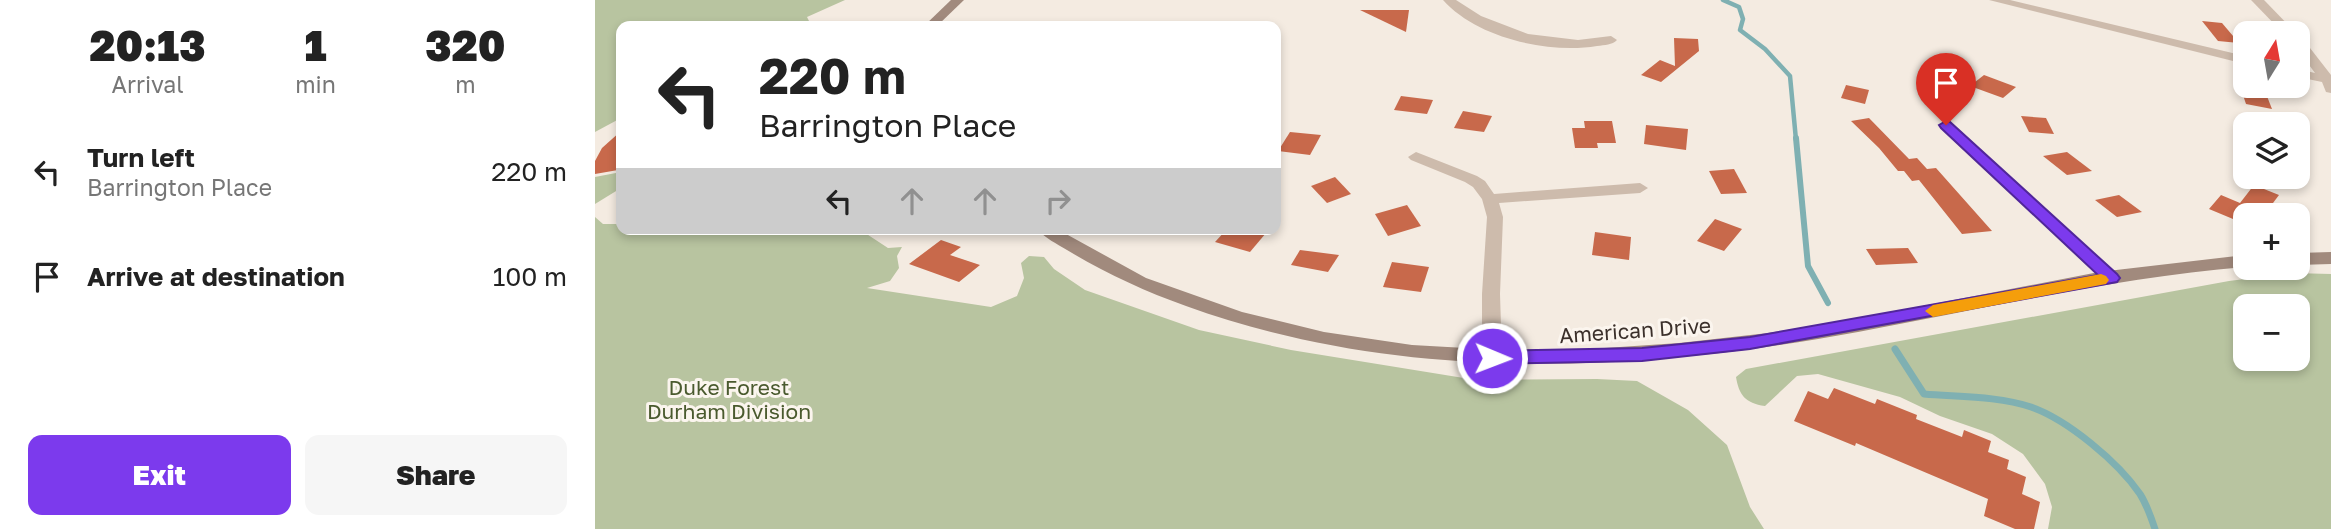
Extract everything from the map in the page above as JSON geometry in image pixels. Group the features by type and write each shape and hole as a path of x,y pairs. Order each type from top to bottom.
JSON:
{"street":[{"path":"935,21 958,0"},
{"path":"1449,0 1463,12 1484,23 1522,35 1580,44 1611,40"},
{"path":"1995,0 2233,58"},
{"path":"2257,0 2278,21"},
{"path":"2310,57 2330,83"},
{"path":"2310,77 2330,83"},
{"path":"1946,125 2112,278"},
{"path":"1416,157 1471,179 1479,184 1490,199 1495,217 1491,294 1492,358"},
{"path":"1490,199 1640,188"},
{"name":"American Drive","path":"1054,235 1087,256 1155,289 1227,314 1353,343 1492,358 1642,354 1750,343 2112,278 2233,262"},
{"path":"2310,259 2331,258"}],"green space":[{"path":"595,0 845,0 807,17 809,21 616,21 616,121 595,132"},
{"path":"616,173 616,191 595,204 595,177"},
{"name":"Duke Forest Durham Division","path":"595,217 603,224 616,224 616,235 868,235 888,248 902,247 897,256 899,268 890,281 867,288 991,307 1017,296 1024,278 1021,263 1029,256 1044,257 1054,269 1085,290 1199,330 1291,350 1476,380 1637,381 1688,410 1727,445 1750,507 1764,529 595,529"},
{"path":"2310,273 2331,274 2331,529 2048,529 2052,507 2045,484 2023,454 1992,434 1940,416 1900,397 1818,374 1797,376 1765,406 1758,405 1744,397 1739,389 1736,377 1746,369 2229,281 2310,280"}],"building":[{"path":"1360,10 1409,10 1406,32"},
{"path":"2202,21 2222,23 2233,36 2233,42 2218,41"},
{"path":"1674,38 1698,39 1699,51 1661,82 1641,75 1660,60 1675,66"},
{"path":"1984,75 2016,87 2003,98 1970,86"},
{"path":"1846,85 1869,90 1865,104 1841,98"},
{"path":"1401,96 1433,100 1427,114 1394,110"},
{"path":"2244,98 2268,98 2272,109 2246,104"},
{"path":"1463,111 1492,116 1484,132 1454,128"},
{"path":"2021,116 2046,118 2054,134 2029,132"},
{"path":"1869,118 1909,159 1917,158 1927,169 1936,168 1992,231 1962,234 1919,180 1912,181 1904,171 1898,171 1851,121"},
{"path":"1584,121 1612,121 1616,143 1597,143 1598,148 1575,148 1572,128 1585,128"},
{"path":"1646,125 1688,129 1686,150 1644,144"},
{"path":"1290,132 1321,135 1310,155 1281,151 1281,146"},
{"path":"616,135 616,170 595,174 595,161 602,148"},
{"path":"2067,152 2092,171 2067,175 2043,156"},
{"path":"1734,169 1747,193 1721,194 1709,171"},
{"path":"1335,177 1351,194 1327,203 1311,186"},
{"path":"2251,189 2264,189 2279,195 2273,203 2240,203"},
{"path":"2119,195 2142,212 2117,217 2095,200"},
{"path":"2221,195 2240,203 2233,203 2233,219 2209,209"},
{"path":"1407,205 1421,226 1388,236 1375,214"},
{"path":"1715,219 1742,229 1724,251 1697,241"},
{"path":"1595,232 1631,237 1629,260 1592,255"},
{"path":"1221,235 1264,235 1250,252 1215,242"},
{"path":"941,240 961,247 950,255 980,265 959,282 909,264"},
{"path":"1908,248 1918,263 1876,265 1866,249"},
{"path":"1300,250 1339,255 1328,272 1291,265"},
{"path":"1392,262 1429,267 1421,292 1383,287"},
{"path":"1834,388 1875,404 1877,399 1917,415 1916,419 1962,437 1964,430 1991,441 1988,452 2009,460 2007,469 2026,477 2022,494 2040,502 2034,529 2015,529 1984,516 1988,499 1856,443 1855,446 1794,421 1808,391 1828,399"}],"waterway":[{"path":"1723,0 1739,7 1743,19 1740,30 1765,49 1790,76 1796,140"},
{"path":"1796,138 1808,266 1828,303"},
{"path":"1895,349 1924,394 2018,403 2045,413 2076,432 2106,456 2131,482 2145,502 2155,529"}],"slow traffic":[{"path":"1933,311 2101,280"}],"route":[{"path":"1492,358 1571,358 1691,351 1857,326 2112,278 1946,125"}]}
